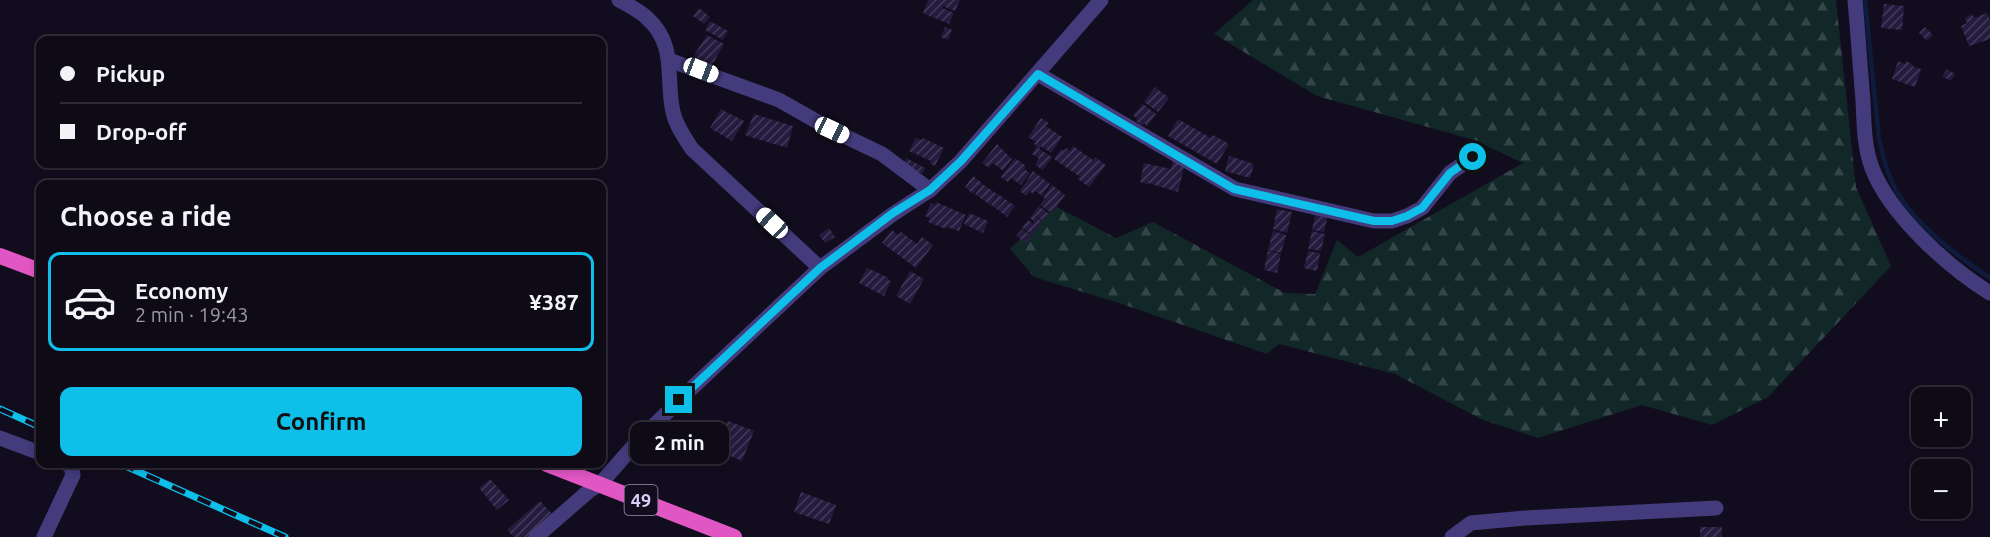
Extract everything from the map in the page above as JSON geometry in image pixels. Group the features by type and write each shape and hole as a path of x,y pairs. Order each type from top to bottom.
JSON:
{"highway":[{"path":"0,256 36,270"},
{"name":"49","path":"558,468 734,537"}],"street":[{"path":"619,0 646,16 666,46 673,114 682,135 692,149 820,268"},
{"path":"537,537 600,483 637,442 693,387 820,268 893,213 930,190 961,161 1101,0"},
{"path":"1855,0 1865,137 1872,168 1888,198 1917,233 1952,265 1990,293"},
{"path":"669,60 779,100 832,130 882,154 930,190"},
{"path":"1038,74 1234,189 1374,221 1392,221 1422,208 1450,173 1473,157"},
{"path":"0,438 36,452"},
{"path":"44,537 73,474 72,468"},
{"path":"1452,537 1471,524 1525,518 1716,508"}],"green space":[{"path":"1253,0 1836,0 1856,187 1891,266 1768,397 1712,425 1642,405 1538,438 1483,420 1395,374 1279,344 1267,354 1119,303 1034,277 1010,249 1055,206 1116,238 1153,222 1285,293 1315,294 1337,240 1358,257 1523,163 1474,140 1317,96 1214,34"}],"building":[{"path":"928,0 960,0 955,11 943,6 942,8 954,13 949,24 923,13"},
{"path":"1884,4 1904,6 1902,30 1881,28"},
{"path":"699,8 710,17 704,24 693,16"},
{"path":"1987,13 1990,20 1990,39 1969,46 1961,26 1967,23 1965,18 1972,14 1974,18"},
{"path":"710,21 728,31 723,40 705,30"},
{"path":"945,27 952,30 948,40 941,37"},
{"path":"1925,27 1933,35 1927,41 1919,33"},
{"path":"707,35 724,44 711,67 694,58"},
{"path":"1898,61 1905,64 1906,61 1921,69 1915,87 1892,79"},
{"path":"1947,69 1955,74 1951,81 1942,76"},
{"path":"1155,87 1169,98 1158,112 1144,102"},
{"path":"1143,104 1156,114 1147,126 1144,123 1142,126 1133,115"},
{"path":"721,109 744,121 732,141 710,128"},
{"path":"754,114 793,126 787,148 745,135"},
{"path":"1041,118 1049,123 1046,126 1062,137 1051,153 1041,146 1039,149 1052,157 1043,170 1035,165 1039,158 1032,154 1037,146 1034,144 1036,142 1028,137"},
{"path":"1178,119 1211,138 1213,135 1229,144 1217,164 1168,136"},
{"path":"916,138 922,140 923,138 944,148 935,166 930,163 931,161 909,151"},
{"path":"997,144 1012,159 1003,171 993,163 989,168 982,163"},
{"path":"1073,146 1093,160 1095,157 1106,165 1089,187 1078,179 1080,177 1054,159 1061,149 1064,151 1066,148 1070,151"},
{"path":"1229,156 1254,164 1250,178 1225,171"},
{"path":"906,158 925,168 922,174 903,165"},
{"path":"1015,158 1026,166 1024,169 1030,173 1021,185 1011,178 1008,182 1001,177"},
{"path":"1173,160 1185,163 1178,192 1140,182 1144,163 1171,169"},
{"path":"1033,171 1050,184 1042,196 1035,191 1033,194 1030,191 1026,196 1020,191"},
{"path":"973,176 982,183 973,194 965,187"},
{"path":"982,184 997,194 990,205 975,194"},
{"path":"1052,185 1065,195 1052,213 1040,205"},
{"path":"998,194 1004,198 997,209 991,205"},
{"path":"1005,199 1015,206 1007,217 997,209"},
{"path":"936,202 966,215 959,231 928,222 930,218 925,216 931,203 935,205"},
{"path":"1039,206 1049,214 1043,221 1033,214"},
{"path":"1277,209 1292,212 1287,233 1273,229"},
{"path":"1316,211 1328,214 1324,232 1312,230"},
{"path":"969,213 988,221 983,233 964,224"},
{"path":"1033,214 1042,222 1033,235 1022,228 1028,220 1033,224 1030,218"},
{"path":"829,228 835,237 825,243 819,235"},
{"path":"1022,229 1031,236 1026,243 1016,236"},
{"path":"892,230 898,235 901,232 917,244 922,237 933,245 916,268 882,243"},
{"path":"1273,231 1286,235 1281,253 1268,250"},
{"path":"1312,231 1325,234 1321,251 1308,249"},
{"path":"1268,251 1281,254 1277,273 1264,270"},
{"path":"1308,251 1320,253 1317,271 1304,268"},
{"path":"867,268 891,281 884,296 859,283"},
{"path":"910,271 924,279 910,304 896,296"},
{"path":"693,419 710,432 703,441 687,428"},
{"path":"728,421 754,431 742,461 716,450"},
{"path":"681,429 687,445 676,450 669,434"},
{"path":"702,441 715,449 711,456 697,449"},
{"path":"490,479 509,500 497,510 479,488"},
{"path":"801,492 836,505 829,524 794,512"},
{"path":"540,501 553,515 528,537 514,537 507,530"},
{"path":"1700,527 1722,527 1722,537 1700,537"}],"waterway":[{"path":"1865,0 1879,139 1892,182 1902,201 1924,226 1964,260 1990,278"}],"railway":[{"path":"0,409 36,425"},
{"path":"130,468 285,537"}],"route":[{"path":"679,400 820,268 893,213 930,190 961,161 1038,74 1234,189 1374,221 1392,221 1422,208 1450,173 1473,157"}]}
